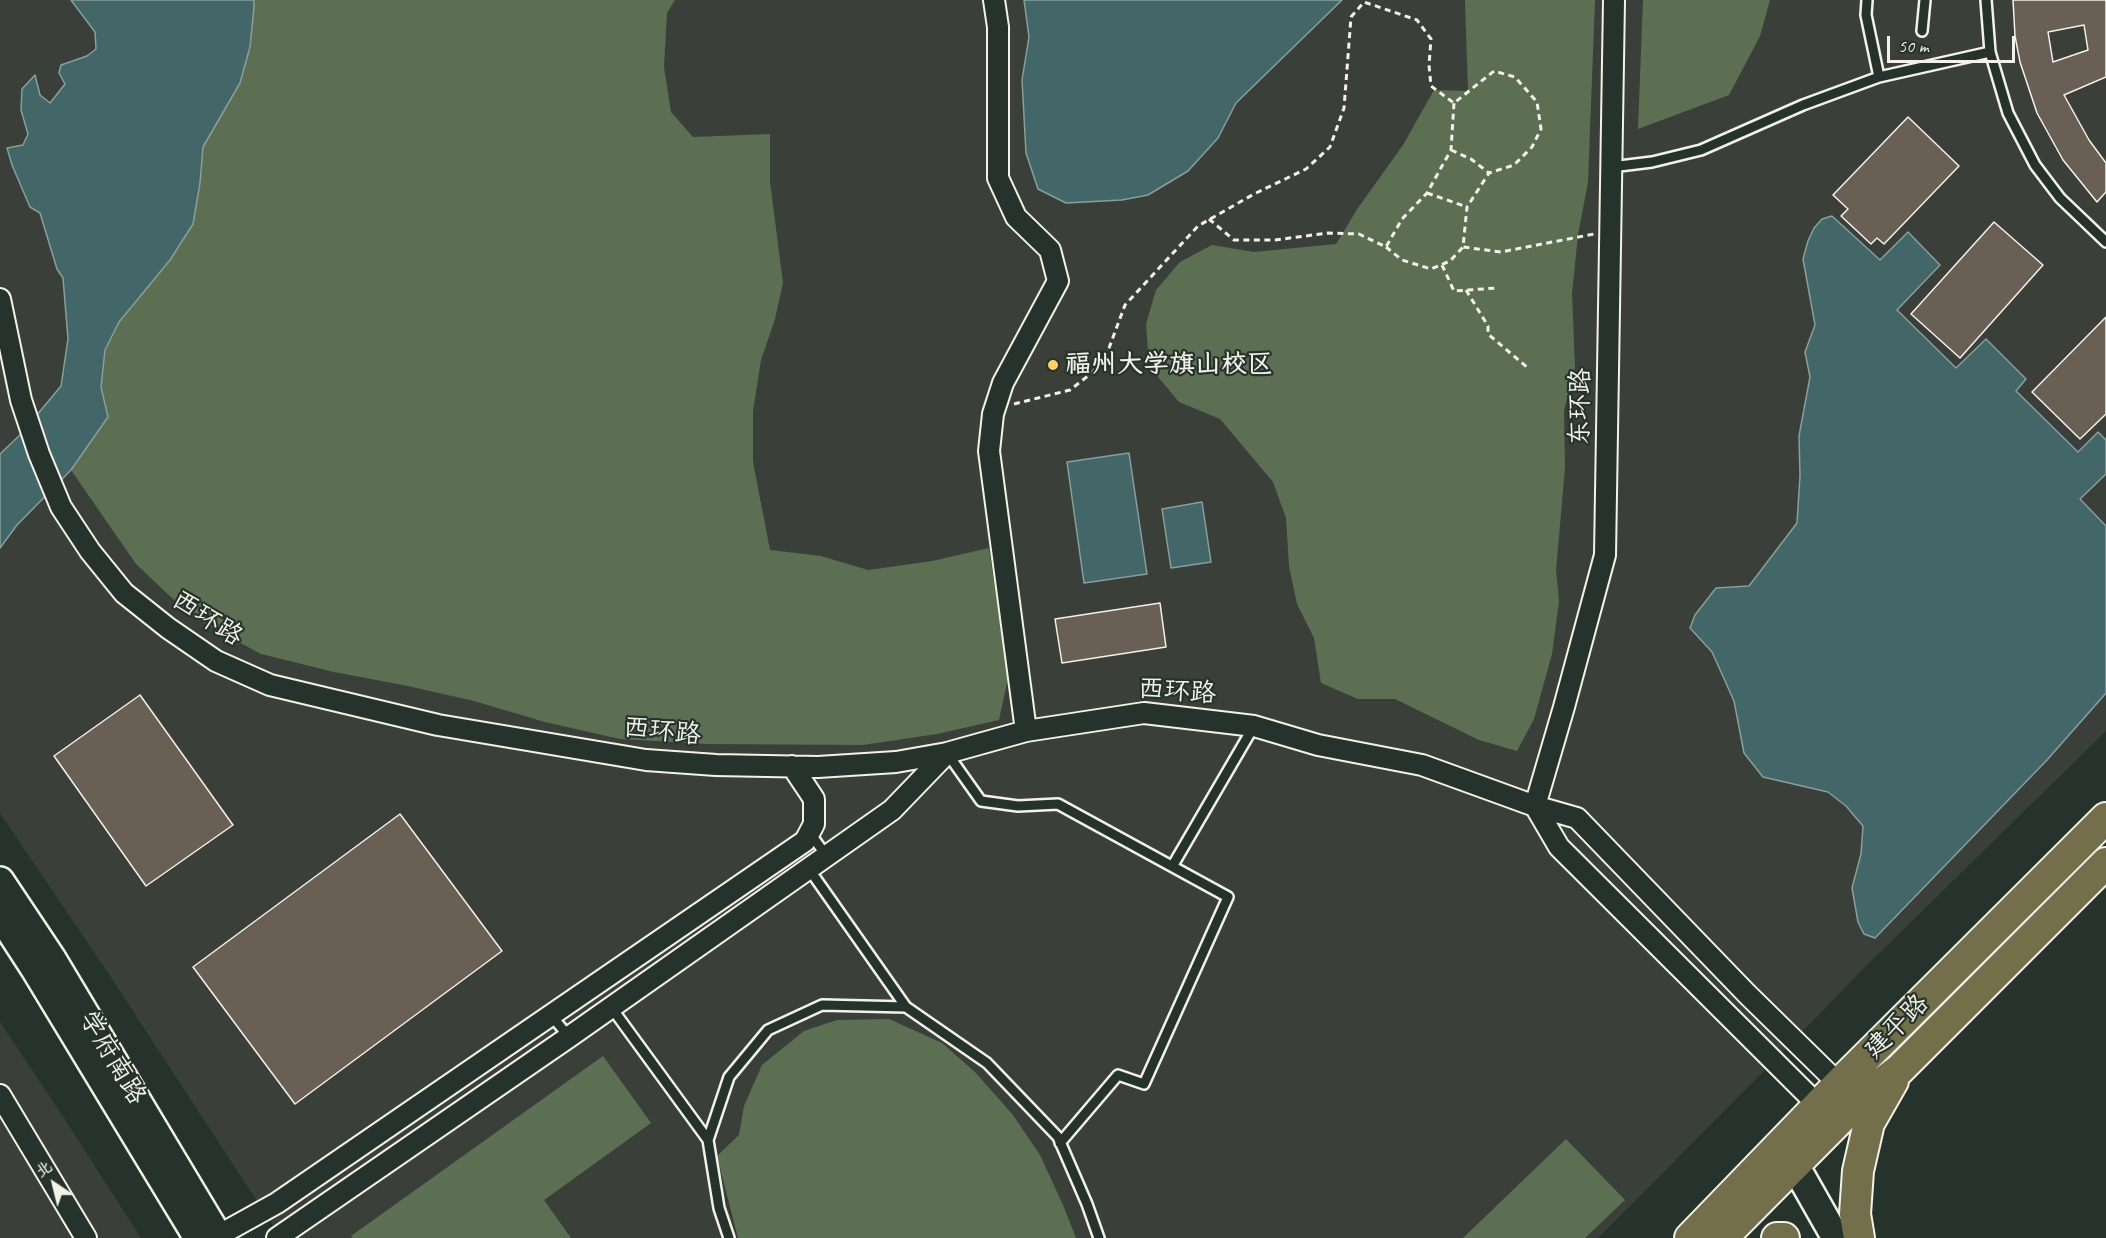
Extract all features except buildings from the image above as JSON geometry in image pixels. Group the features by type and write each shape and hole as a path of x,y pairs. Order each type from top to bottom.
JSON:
{"main road":[{"name":"建平路","path":"1690,1238 1717,1227 1848,1093 2106,818"},
{"name":"建平路","path":"1848,1093 1899,1070 2106,863"},
{"name":"学府南路","path":"0,881 52,959 212,1237"},
{"name":"学府南路","path":"0,915 212,1237"},
{"path":"1859,1238 1855,1215 1858,1171 1869,1123 1899,1070"},
{"path":"1788,1153 1836,1238"},
{"path":"1677,1238 1717,1227"},
{"path":"1777,1238 1784,1238"}],"street":[{"path":"994,0 998,27 998,178 1016,217 1050,250 1058,281 1003,383 995,407 989,451 1026,730"},
{"name":"东环路","path":"1535,806 1605,555 1614,0"},
{"name":"西环路","path":"0,299 21,400 39,454 61,507 90,551 124,593 216,662 270,685 438,725 646,760 716,765 818,767 896,762 947,753 1026,730 1144,713 1254,726 1318,745 1422,765 1535,806 1577,818 1848,1093"},
{"path":"277,1238 569,1037 892,810 947,753"},
{"path":"212,1237 277,1203 805,841 814,824 814,799 792,766"},
{"path":"1535,806 1558,847 1827,1114"},
{"path":"0,1095 86,1238"}],"lane":[{"path":"1868,0 1866,15 1880,77"},
{"path":"1922,31 1925,0"},
{"path":"1986,0 1990,52 2008,113 2035,165 2060,198 2106,242"},
{"path":"1611,167 1652,162 1701,150 1803,105 1880,77 1990,52"},
{"path":"1173,865 1254,726"},
{"path":"947,753 981,801 1018,806 1058,804 1228,897 1144,1084 1118,1075 1060,1143"},
{"path":"810,832 827,857"},
{"path":"809,869 906,1007 987,1063 1058,1137 1099,1238"},
{"path":"708,1140 729,1077 768,1030 822,1005 906,1007"},
{"path":"611,1007 708,1140 719,1208 729,1238"},
{"path":"551,1015 569,1037"}],"path":[{"path":"995,407 1070,390 1093,372 1108,348 1125,305 1198,226 1254,194 1306,169 1330,147 1344,108 1351,17 1364,1 1417,20 1431,39 1429,65 1431,86 1454,103"},
{"path":"1209,219 1234,240 1275,240 1328,233 1359,234 1386,247 1402,260 1431,269 1450,261 1463,247 1467,207 1489,173 1514,165 1532,147 1541,129 1537,102 1515,77 1494,71 1454,103 1451,150 1427,193 1402,219 1386,247"},
{"path":"1451,150 1471,159 1489,173"},
{"path":"1427,193 1467,207"},
{"path":"1463,247 1501,252 1610,231"},
{"path":"1442,264 1454,291 1497,288"},
{"path":"1466,290 1488,326 1488,334 1528,368"}],"shaded area":[{"name":"福州大学旗山校区","path":"0,0 2106,0 2106,731 1864,968 1598,1238 281,1238 112,979 0,813"},
{"path":"0,1022 62,1115 141,1238 0,1238"}],"green space":[{"path":"254,0 675,0 667,13 664,67 671,112 693,137 770,134 770,182 783,283 775,319 761,360 753,411 753,462 770,550 821,556 868,570 932,561 989,548 1008,678 999,720 937,734 863,745 707,744 620,739 545,722 474,701 334,672 261,654 191,616 136,564 71,470 108,417 101,387 105,350 119,322 166,265 193,224 203,147 240,83 250,47"},
{"path":"1465,0 1595,0 1588,182 1578,235 1572,293 1575,367 1564,411 1565,468 1556,570 1559,601 1552,654 1534,719 1517,751 1479,740 1395,699 1358,699 1321,683 1314,638 1297,604 1289,566 1286,518 1273,482 1220,419 1179,402 1149,366 1146,324 1156,290 1180,262 1212,245 1254,252 1336,244 1358,208 1403,145 1434,90 1468,91"},
{"path":"1643,0 1770,0 1760,36 1729,95 1638,129"},
{"path":"889,1019 942,1043 975,1072 1013,1115 1040,1155 1076,1238 738,1238 717,1156 739,1135 744,1106 762,1065 804,1031 837,1020"},
{"path":"603,1056 651,1123 544,1200 571,1238 353,1238 351,1236"},
{"path":"1566,1139 1625,1200 1585,1238 1463,1238"}],"water":[{"path":"71,0 254,0 250,47 240,83 203,147 193,224 170,260 119,322 105,350 101,387 108,417 71,470 17,525 0,548 0,454 21,434 61,386 68,339 63,278 57,269 40,213 30,207 7,148 23,145 28,134 21,110 22,89 35,75 40,95 50,103 65,84 59,73 61,65 87,56 96,49 95,32"},
{"path":"1024,0 1342,0 1236,103 1218,138 1188,171 1148,195 1122,200 1066,203 1038,189 1026,153 1022,80 1029,37"},
{"path":"1832,216 1880,260 1908,232 1940,265 1897,310 1956,368 1986,339 2026,379 2016,391 2078,452 2098,432 2106,440 2106,474 2080,499 2106,526 2106,693 2047,760 1875,938 1864,934 1858,922 1852,888 1861,854 1863,826 1846,806 1828,792 1763,777 1744,753 1734,701 1712,652 1690,628 1695,615 1716,588 1749,586 1797,523 1800,476 1799,436 1810,377 1805,352 1815,325 1803,259 1814,228 1822,219"},
{"path":"1129,453 1147,574 1084,583 1067,462"},
{"path":"1202,502 1211,562 1171,568 1162,509"}],"place":[{"name":"福州大学旗山校区","path":"1053,365"}]}
